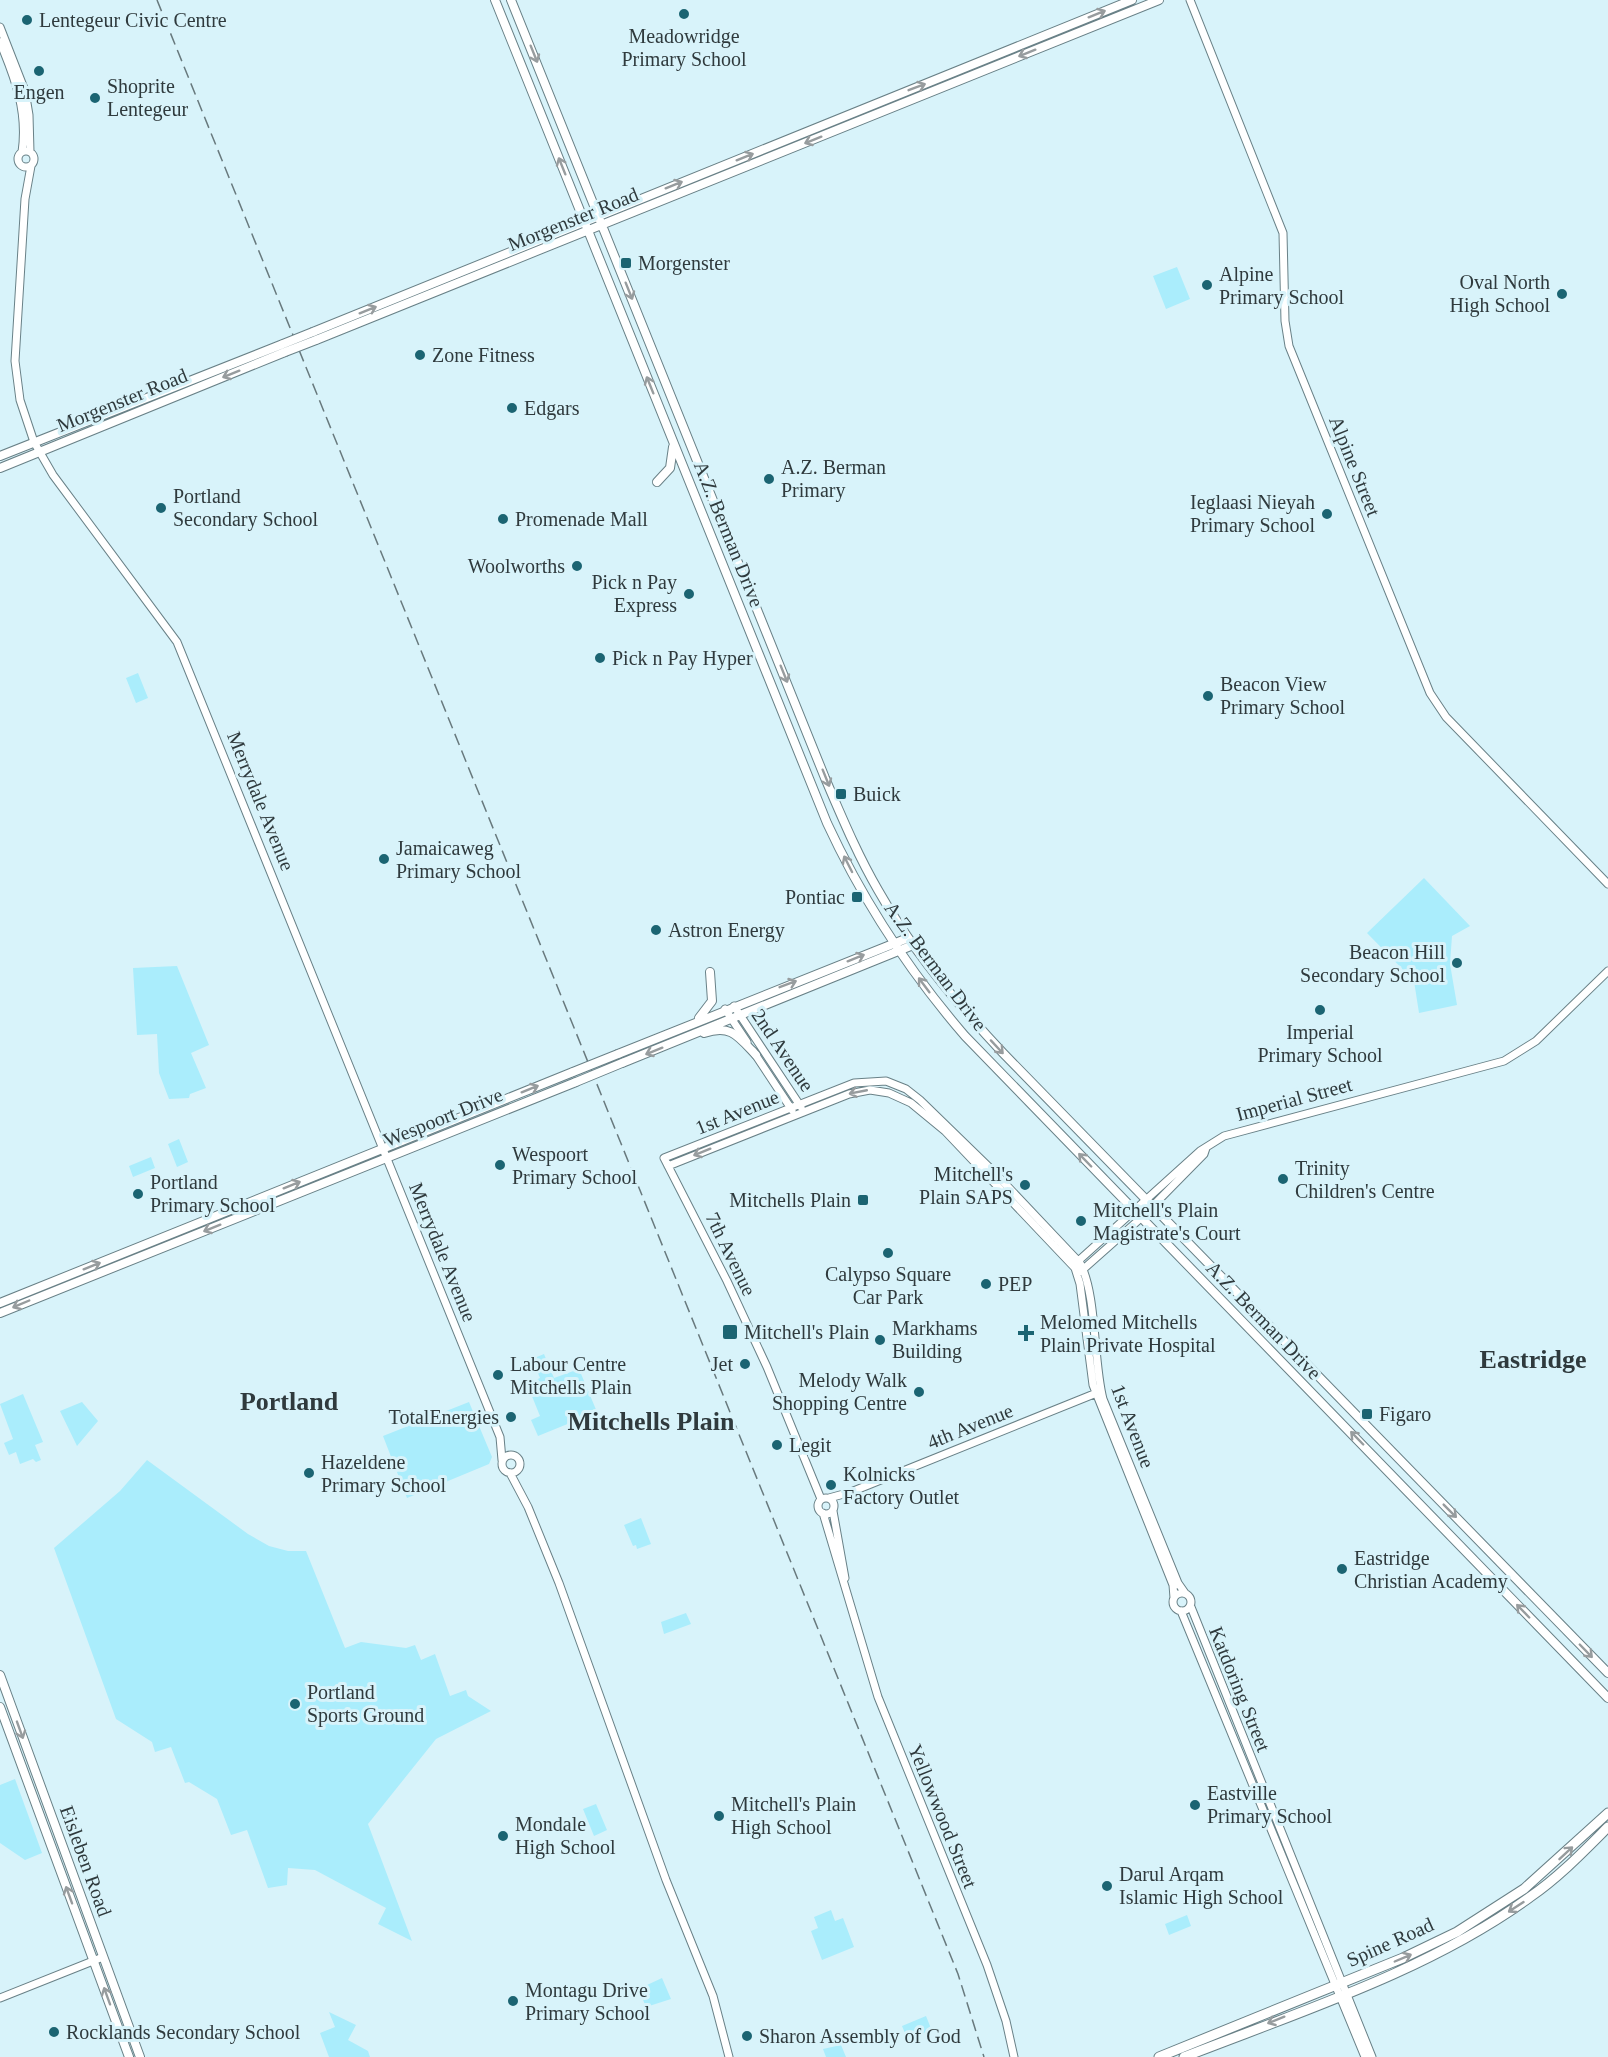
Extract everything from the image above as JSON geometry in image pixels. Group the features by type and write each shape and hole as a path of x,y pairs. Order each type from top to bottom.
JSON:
{"main road":[{"name":"A.Z. Berman Drive","path":"495,0 827,823 851,871 898,951 965,1036 1608,1698"},
{"name":"A.Z. Berman Drive","path":"511,0 829,786 870,876 910,941 973,1021 1608,1673"},
{"name":"Morgenster Road","path":"315,336 584,220 1132,0"},
{"name":"Morgenster Road","path":"0,456 602,225 1159,0"},
{"name":"Morgenster Road","path":"0,468 284,348"},
{"path":"657,482 672,463 672,439"},
{"name":"Wespoort Drive","path":"0,1303 696,1021 893,943 910,941"},
{"name":"Wespoort Drive","path":"0,1313 680,1041 730,1017 898,951 910,941"},
{"path":"696,1021 712,1001 710,972"},
{"path":"680,1041 723,1029 735,1034 756,1055"},
{"name":"Eisleben Road","path":"0,1675 140,2057"},
{"name":"Eisleben Road","path":"0,1707 129,2057"},
{"name":"Spine Road","path":"1184,2057 1340,1989 1418,1952 1484,1916 1547,1871 1608,1813"},
{"name":"Spine Road","path":"1159,2057 1429,1957 1487,1926 1549,1883 1608,1827"}],"street":[{"name":"Alpine Street","path":"1190,0 1283,233 1285,321 1289,346 1430,693 1446,717 1608,884"},
{"path":"0,27 14,70 23,117 26,152 34,158 31,166 22,166 18,158 26,152"},
{"path":"0,42 14,70"},
{"name":"Merrydale Avenue","path":"22,166 26,186"},
{"name":"Merrydale Avenue","path":"31,166 26,186 15,361 20,400 34,442 39,453 177,642 502,1443 502,1460"},
{"name":"Imperial Street","path":"1149,1204 1206,1148 1238,1131 1504,1061 1536,1041 1608,971"},
{"name":"2nd Avenue","path":"734,1006 804,1112"},
{"name":"2nd Avenue","path":"725,1010 795,1115"},
{"path":"878,1080 879,1091"},
{"name":"1st Avenue","path":"664,1158 861,1081 878,1080 896,1084 920,1100 993,1171 1076,1263 1081,1272 1099,1392 1173,1585 1174,1598"},
{"name":"1st Avenue","path":"668,1166 859,1091 879,1091 905,1099 942,1129 1076,1263"},
{"name":"7th Avenue","path":"664,1158 723,1272 767,1367 821,1499 818,1507 823,1513"},
{"path":"1076,1263 1134,1211 1149,1204"},
{"path":"1081,1272 1141,1218 1149,1204"},
{"name":"1st Avenue","path":"1099,1392 1178,1583 1185,1593"},
{"name":"4th Avenue","path":"821,1499 851,1492 1099,1392"},
{"name":"Merrydale Avenue","path":"502,1443 515,1455"},
{"path":"528,1507 510,1473 503,1469 502,1460 509,1455 515,1455 519,1459 521,1484 528,1507 559,1583 631,1782 642,1823 713,1996 729,2057"},
{"path":"510,1473 519,1468"},
{"name":"4th Avenue","path":"833,1509 851,1492"},
{"path":"829,1498 846,1584"},
{"path":"833,1509 823,1513 838,1569 846,1584"},
{"name":"Yellowwood Street","path":"846,1584 887,1722 1000,2002 1014,2057"},
{"path":"1185,1593 1191,1599 1191,1607 1181,1611 1174,1606 1174,1598 1185,1593"},
{"name":"Katdoring Street","path":"1191,1607 1340,1989"},
{"name":"Katdoring Street","path":"1181,1611 1340,1989"},
{"path":"0,1998 103,1957"},
{"path":"1340,1989 1365,2057"},
{"path":"1340,1989 1372,2057"}],"shaded area":[{"path":"1177,267 1190,299 1166,309 1153,276"},
{"path":"138,673 148,698 136,703 126,678"},
{"path":"1424,878 1470,926 1452,936 1450,964 1457,1005 1419,1013 1414,981 1367,933"},
{"path":"177,966 209,1045 191,1053 206,1088 190,1094 189,1098 169,1099 159,1073 157,1034 137,1035 133,968"},
{"path":"179,1139 188,1162 177,1167 168,1144"},
{"path":"151,1157 155,1168 133,1177 129,1166"},
{"path":"544,1354 554,1378 579,1369 597,1412 538,1436 531,1420 540,1416 527,1384 540,1378 532,1359"},
{"path":"23,1394 43,1442 35,1445 41,1460 36,1462 33,1459 20,1464 16,1452 9,1455 4,1443 13,1439 0,1404"},
{"path":"82,1402 98,1421 77,1446 60,1411"},
{"path":"469,1402 492,1457 489,1464 407,1498 383,1436"},
{"name":"Portland Sports Ground","path":"147,1460 248,1534 269,1546 288,1551 306,1551 345,1648 361,1642 406,1648 415,1645 421,1660 435,1654 450,1696 466,1690 468,1696 491,1711 436,1739 368,1824 412,1941 378,1924 386,1908 315,1870 288,1868 287,1885 268,1888 247,1830 231,1835 217,1799 189,1782 185,1783 171,1747 155,1752 152,1742 116,1719 54,1548 120,1491"},
{"path":"641,1518 651,1544 637,1549 636,1545 633,1546 624,1525"},
{"path":"686,1613 691,1624 664,1634 661,1622"},
{"path":"15,1779 42,1853 25,1860 0,1843 0,1785"},
{"path":"596,1804 607,1830 594,1836 583,1809"},
{"path":"831,1910 835,1921 843,1918 854,1947 822,1960 811,1931 818,1928 814,1917"},
{"path":"1187,1915 1191,1926 1169,1935 1165,1924"},
{"path":"662,1978 671,1999 646,2007 641,1995 649,1991 647,1985"},
{"path":"329,2012 356,2025 348,2040 368,2051 370,2057 329,2057 320,2033 335,2027"},
{"path":"926,2016 932,2031 907,2038 902,2026"},
{"path":"841,2045 846,2057 826,2057 823,2049"}],"railway":[{"path":"157,0 958,1974 984,2057"}],"place":[{"name":"Meadowridge Primary School","path":"684,14"},
{"name":"Lentegeur Civic Centre","path":"27,20"},
{"name":"Engen","path":"39,71"},
{"name":"Shoprite Lentegeur","path":"95,98"},
{"name":"Morgenster","path":"626,263"},
{"name":"Alpine Primary School","path":"1207,285"},
{"name":"Oval North High School","path":"1562,294"},
{"name":"Zone Fitness","path":"420,355"},
{"name":"Edgars","path":"512,408"},
{"name":"A.Z. Berman Primary","path":"769,479"},
{"name":"Portland Secondary School","path":"161,508"},
{"name":"Ieglaasi Nieyah Primary School","path":"1327,514"},
{"name":"Promenade Mall","path":"503,519"},
{"name":"Woolworths","path":"577,566"},
{"name":"Pick n Pay Express","path":"689,594"},
{"name":"Pick n Pay Hyper","path":"600,658"},
{"name":"Beacon View Primary School","path":"1208,696"},
{"name":"Buick","path":"841,794"},
{"name":"Jamaicaweg Primary School","path":"384,859"},
{"name":"Pontiac","path":"857,897"},
{"name":"Astron Energy","path":"656,930"},
{"name":"Beacon Hill Secondary School","path":"1457,963"},
{"name":"Imperial Primary School","path":"1320,1010"},
{"name":"Wespoort Primary School","path":"500,1165"},
{"name":"Trinity Children's Centre","path":"1283,1179"},
{"name":"Mitchell's Plain SAPS","path":"1025,1185"},
{"name":"Portland Primary School","path":"138,1194"},
{"name":"Mitchells Plain","path":"863,1200"},
{"name":"Mitchell's Plain Magistrate's Court","path":"1081,1221"},
{"name":"Calypso Square Car Park","path":"888,1253"},
{"name":"PEP","path":"986,1284"},
{"name":"Mitchell's Plain","path":"730,1332"},
{"name":"Melomed Mitchells Plain Private Hospital","path":"1026,1333"},
{"name":"Markhams Building","path":"880,1340"},
{"name":"Jet","path":"745,1364"},
{"name":"Labour Centre Mitchells Plain","path":"498,1375"},
{"name":"Melody Walk Shopping Centre","path":"919,1392"},
{"name":"Figaro","path":"1367,1414"},
{"name":"TotalEnergies","path":"511,1417"},
{"name":"Legit","path":"777,1445"},
{"name":"Hazeldene Primary School","path":"309,1473"},
{"name":"Kolnicks Factory Outlet","path":"831,1485"},
{"name":"Eastridge Christian Academy","path":"1342,1569"},
{"name":"Portland Sports Ground","path":"295,1704"},
{"name":"Eastville Primary School","path":"1195,1805"},
{"name":"Mitchell's Plain High School","path":"719,1816"},
{"name":"Mondale High School","path":"503,1836"},
{"name":"Darul Arqam Islamic High School","path":"1107,1886"},
{"name":"Montagu Drive Primary School","path":"513,2001"},
{"name":"Rocklands Secondary School","path":"54,2032"},
{"name":"Sharon Assembly of God","path":"747,2036"}],"district":[{"name":"Eastridge","path":"1533,1359"},
{"name":"Portland","path":"289,1401"},
{"name":"Mitchells Plain","path":"651,1421"}]}
